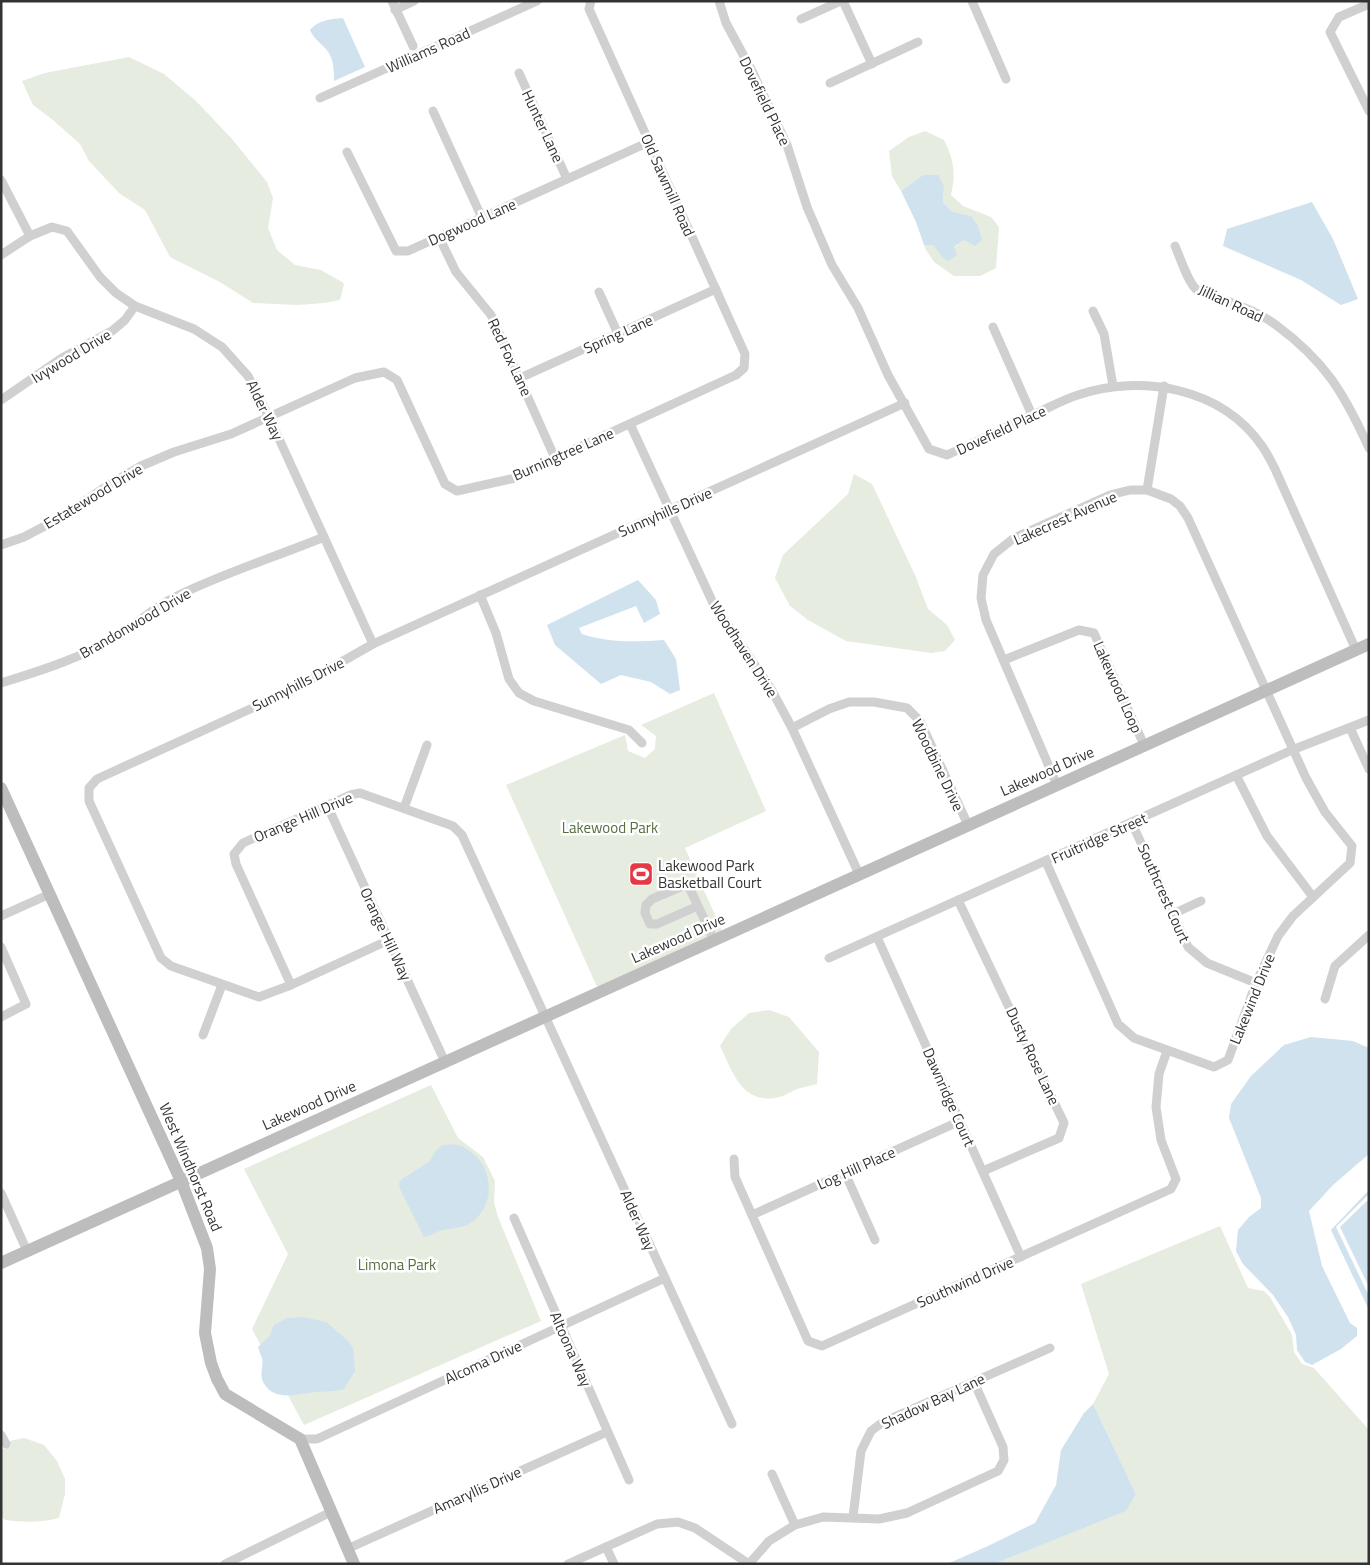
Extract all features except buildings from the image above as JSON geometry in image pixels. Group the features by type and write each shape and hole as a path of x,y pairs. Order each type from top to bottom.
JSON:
{"street":[{"path":"413,46 394,5 414,1"},
{"name":"Williams Road","path":"320,98 537,1"},
{"name":"Old Sawmill Road","path":"591,1 589,9 745,354 744,368"},
{"name":"Dovefield Place","path":"719,1 726,23 787,145 807,207 832,265 858,308 888,375 929,450 947,455 1077,395 1113,386 1164,386 1193,394 1220,406 1243,424 1262,445 1275,469 1356,650"},
{"path":"801,19 842,1 872,64"},
{"path":"972,1 1006,79"},
{"path":"1369,4 1339,17 1330,32 1369,111"},
{"path":"830,83 918,42"},
{"name":"Hunter Lane","path":"518,73 567,179"},
{"path":"433,111 482,218"},
{"name":"Dogwood Lane","path":"347,152 396,251 408,251 649,142"},
{"path":"1,180 30,236"},
{"name":"Alder Way","path":"1,255 30,236 52,227 68,231 100,278 116,293 135,306 194,329 222,346 248,376 269,417 373,644"},
{"name":"Red Fox Lane","path":"439,238 456,272 491,315 555,458"},
{"name":"Jillian Road","path":"1175,246 1191,283 1197,290 1250,311 1274,324 1306,348 1332,378 1351,408 1369,448"},
{"name":"Spring Lane","path":"520,378 716,289"},
{"path":"599,292 618,334"},
{"name":"Ivywood Drive","path":"1,400 62,358 112,331 125,320 135,306"},
{"path":"1094,311 1104,334 1113,386"},
{"path":"993,327 1032,415"},
{"name":"Burningtree Lane","path":"269,417 355,378 384,372 397,380 445,484 458,491 515,478 736,375 744,368"},
{"path":"1146,490 1164,386"},
{"name":"Sunnyhills Drive","path":"388,940 291,985 259,997 171,966 161,958 89,801 89,788 97,779 294,689 373,644 905,403"},
{"name":"Estatewood Drive","path":"1,545 24,537 58,519 110,484 141,466 174,452 231,434 269,417"},
{"name":"Woodhaven Drive","path":"630,424 668,510 713,603 770,689 792,728 859,874"},
{"name":"Lakecrest Avenue","path":"1058,785 986,620 981,598 983,575 994,554 1014,538 1110,495 1130,490 1146,490 1171,499 1180,506 1188,518 1265,691"},
{"name":"Brandonwood Drive","path":"1,684 56,666 88,652 121,633 169,600 222,575 280,555 324,536"},
{"path":"480,595 496,633 509,678 519,693 534,701 629,730 642,743"},
{"name":"Lakewood Loop","path":"1004,660 1079,630 1094,633 1144,745"},
{"name":"Lakewood Drive","path":"1,1263 1369,644"},
{"name":"Lakewind Drive","path":"1046,862 1118,1024 1134,1038 1214,1068 1228,1060 1256,984 1278,936 1293,916 1350,862 1352,846 1325,812 1292,750 1265,691"},
{"name":"Woodbine Drive","path":"792,728 829,709 849,702 874,702 907,708 920,721 968,825"},
{"name":"Fruitridge Street","path":"829,958 1292,750 1369,720"},
{"path":"1350,728 1369,769"},
{"path":"404,808 428,745"},
{"path":"1236,775 1267,836 1313,897"},
{"name":"West Windhorst Road","path":"1,788 181,1181 207,1248 210,1269 205,1332 211,1363 217,1379 225,1394 300,1439"},
{"name":"Orange Hill Drive","path":"291,985 236,864 234,854 243,843 350,795 360,793 452,826 462,835 546,1016"},
{"name":"Orange Hill Way","path":"327,805 444,1062"},
{"name":"Southcrest Court","path":"1132,823 1188,947 1207,963 1256,984"},
{"path":"698,906 657,924 650,924 645,913 646,905 652,899 685,885 689,886 714,940"},
{"path":"1,916 50,894"},
{"name":"Dusty Rose Lane","path":"958,900 1064,1123 1058,1138 982,1171"},
{"path":"1173,914 1201,901"},
{"path":"1325,1000 1335,966 1369,935"},
{"name":"Dawnridge Court","path":"877,937 1021,1256"},
{"path":"1,947 26,1004 1,1017"},
{"path":"203,1035 222,985"},
{"name":"Alder Way","path":"546,1016 732,1424"},
{"name":"Southwind Drive","path":"734,1159 735,1177 808,1341 822,1346 1171,1189 1176,1179 1161,1140 1156,1107 1159,1074 1167,1051"},
{"name":"Log Hill Place","path":"752,1215 960,1121"},
{"path":"845,1173 875,1240"},
{"path":"1,1193 27,1251"},
{"name":"Altoona Way","path":"514,1218 629,1480"},
{"name":"Alcoma Drive","path":"300,1439 317,1439 665,1278"},
{"name":"Shadow Bay Lane","path":"852,1517 860,1451 871,1431 883,1422 1050,1348"},
{"path":"568,1564 657,1524 678,1522 695,1528 749,1564 769,1541 795,1525 823,1517 879,1518 907,1513 998,1471 1004,1460 1004,1447 974,1382"},
{"name":"Amaryllis Drive","path":"347,1548 607,1432"},
{"path":"1,1435 6,1444"},
{"path":"300,1439 354,1564"},
{"path":"772,1474 795,1525"},
{"path":"225,1564 332,1512"},
{"path":"606,1546 614,1564"}],"green space":[{"path":"129,57 164,74 196,101 232,139 267,182 273,198 268,228 277,250 295,265 321,270 342,282 344,284 340,300 298,305 253,303 220,282 170,257 145,210 119,193 89,161 80,144 33,105 22,81 45,73"},
{"path":"925,131 944,140 947,147 954,173 951,195 963,206 991,217 999,227 996,268 980,276 954,276 934,262 924,245 933,245 942,257 964,240 971,216 951,211 943,202 944,186 923,175 901,191 892,176 889,151 909,137"},
{"path":"854,474 872,484 915,575 928,609 947,625 955,640 945,651 931,653 846,641 808,620 790,606 775,578 783,555 848,494"},
{"name":"Lakewood Park","path":"714,693 766,811 685,848 723,933 598,989 506,785 625,735 628,751 645,758 655,749 656,736 641,725"},
{"path":"769,1010 789,1017 819,1052 817,1084 797,1089 782,1096 756,1097 741,1085 735,1076 720,1046 731,1029 749,1013"},
{"name":"Limona Park","path":"431,1085 458,1138 483,1157 495,1181 494,1203 498,1217 541,1321 304,1425 252,1329 288,1254 244,1169"},
{"path":"1220,1226 1248,1288 1264,1291 1270,1297 1292,1335 1294,1352 1302,1364 1314,1368 1369,1430 1369,1564 994,1564 1125,1511 1136,1494 1093,1404 1109,1374 1081,1284"},
{"path":"24,1438 44,1445 57,1461 65,1479 65,1494 59,1518 25,1522 5,1520 1,1516 1,1445 3,1449 11,1446 9,1441"}],"water":[{"path":"343,18 365,67 334,81 331,58 327,50 310,30 321,22"},
{"path":"923,175 938,175 944,186 943,202 951,211 971,216 978,226 982,240 975,246 964,240 954,247 957,255 948,261 942,257 933,245 924,245 916,222 901,191"},
{"path":"1312,202 1333,239 1358,299 1341,305 1301,280 1223,246 1227,229"},
{"path":"638,580 656,600 660,614 644,623 636,606 579,628 582,634 602,639 664,640 676,659 680,690 670,694 651,682 621,675 601,684 555,645 547,625"},
{"path":"1311,1037 1353,1041 1369,1048 1369,1154 1333,1185 1309,1211 1322,1266 1350,1323 1357,1328 1357,1336 1341,1349 1312,1365 1305,1362 1297,1350 1296,1335 1288,1317 1273,1295 1243,1264 1236,1251 1238,1230 1249,1217 1261,1208 1261,1198 1229,1118 1231,1104 1251,1076 1284,1045"},
{"path":"442,1145 460,1146 476,1157 483,1165 487,1175 488,1195 480,1214 472,1222 424,1237 400,1189 399,1183 402,1179 429,1162"},
{"path":"1369,1190 1369,1194 1336,1227 1369,1296 1369,1310 1331,1230"},
{"path":"1369,1199 1369,1287 1340,1227"},
{"path":"303,1317 326,1322 348,1341 353,1348 355,1371 344,1389 282,1395 275,1393 265,1385 262,1378 262,1358 258,1347 270,1336 274,1325 287,1318"},
{"path":"1093,1404 1136,1494 1126,1511 994,1564 947,1564 1035,1523 1056,1485 1061,1450 1084,1413"}],"place":[{"name":"Lakewood Park Basketball Court","path":"641,874"}]}
